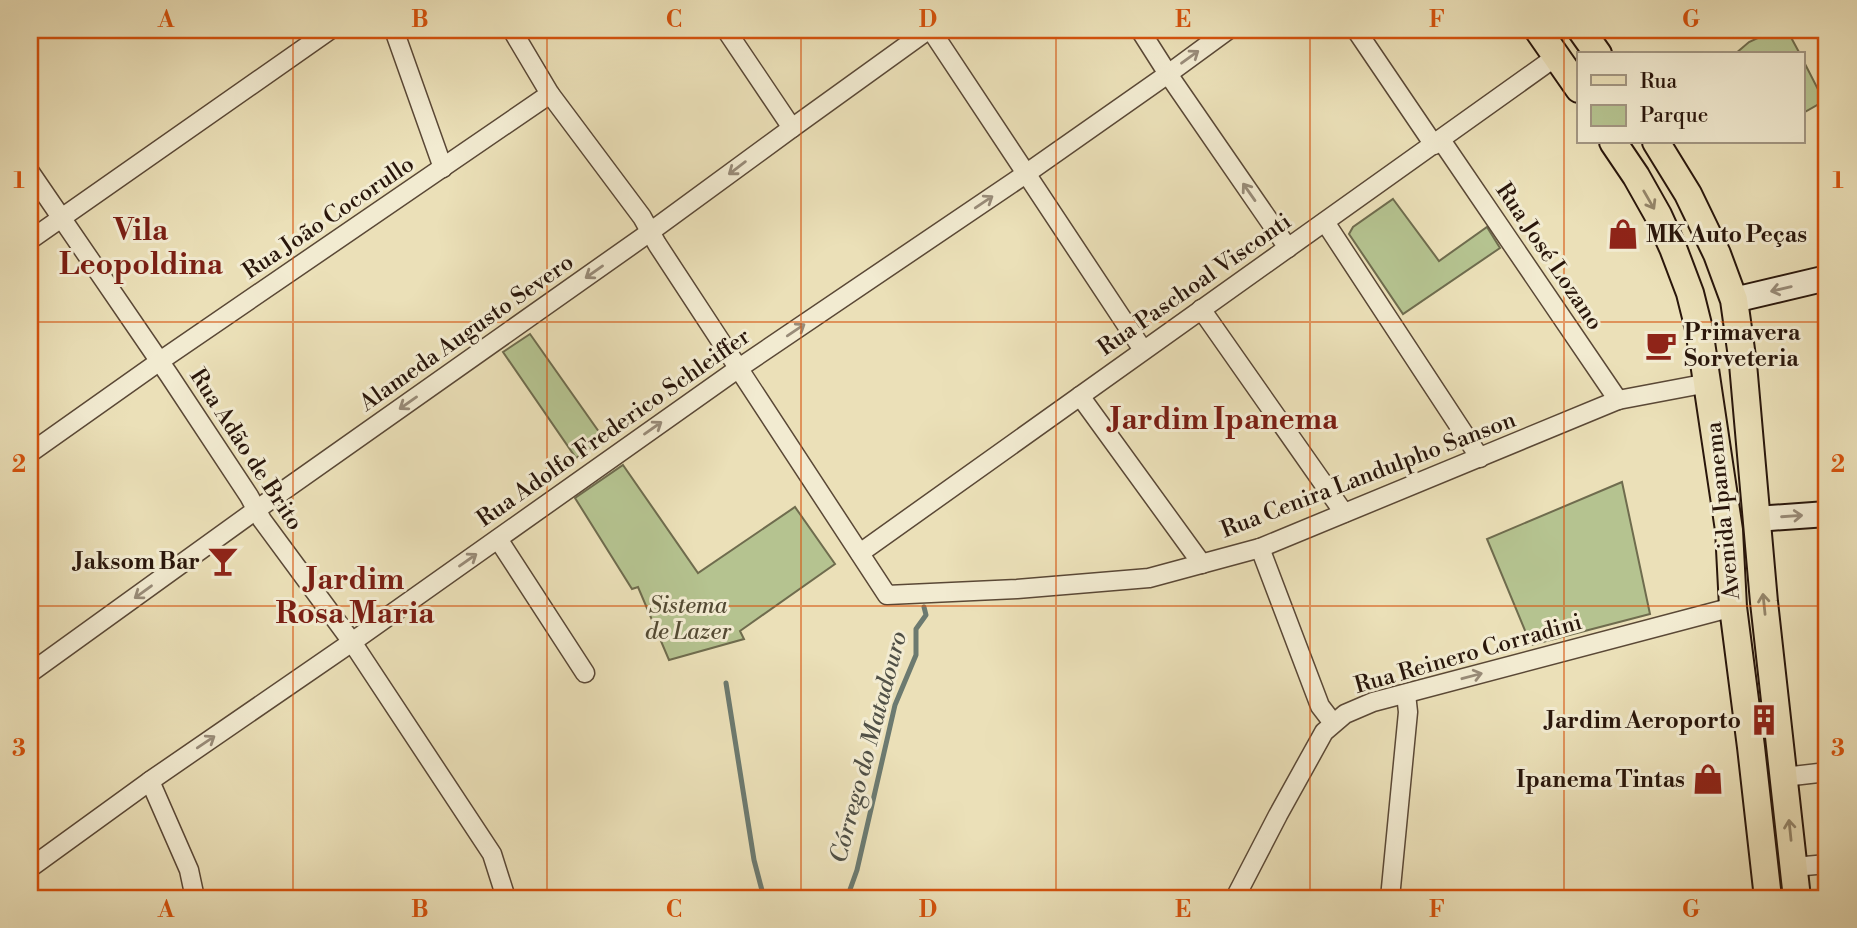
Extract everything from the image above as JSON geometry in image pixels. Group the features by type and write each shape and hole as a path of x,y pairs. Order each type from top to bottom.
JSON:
{"main road":[{"path":"1538,30 1577,86"},
{"path":"1581,30 1597,52"},
{"name":"Avenida Ipanema","path":"1614,144 1658,215 1690,293 1699,329 1729,530 1733,607 1768,898"},
{"name":"Avenida Ipanema","path":"1664,145 1717,254 1734,300 1743,364 1763,602 1797,898"},
{"path":"1699,329 1720,307 1734,300 1827,278"},
{"path":"1756,519 1827,514"}],"street":[{"path":"30,240 330,30"},
{"path":"394,30 443,168"},
{"name":"Rua Cenira Landulpho Sanson","path":"512,30 550,94 642,217 887,595 1017,589 1149,578 1261,548 1618,400 1707,383"},
{"path":"726,30 792,128"},
{"path":"930,30 1143,350"},
{"name":"Alameda Augusto Severo","path":"30,673 930,30"},
{"path":"1140,30 1288,248"},
{"name":"Rua Adolfo Frederico Schleiffer","path":"30,868 739,368 1027,173 1228,30"},
{"name":"Rua José Lozano","path":"1356,30 1618,400"},
{"name":"Rua Paschoal Visconti","path":"860,553 1557,56"},
{"name":"Rua João Cocorullo","path":"30,453 550,94"},
{"name":"Rua Adão de Brito","path":"30,172 160,361 262,520 352,642 492,854 506,898"},
{"path":"1325,222 1480,458"},
{"path":"1201,309 1344,513"},
{"path":"1080,396 1202,564"},
{"path":"498,539 585,673"},
{"path":"1261,548 1320,706 1333,723"},
{"name":"Rua Reinero Corradini","path":"1235,898 1324,732 1345,714 1373,702 1733,607"},
{"path":"1390,898 1408,712 1406,694"},
{"path":"1784,777 1827,772"},
{"path":"150,781 189,870 195,898"},
{"path":"1794,867 1827,864"}],"green space":[{"path":"1775,30 1787,30 1799,52 1737,52 1749,42"},
{"path":"1804,62 1824,101 1804,112"},
{"path":"1393,199 1439,261 1487,227 1500,248 1403,314 1349,234 1353,227"},
{"path":"530,334 604,439 576,458 503,352"},
{"name":"Sistema de Lazer","path":"623,465 698,573 795,507 835,564 740,631 744,639 669,660 638,587 632,589 575,498"},
{"path":"1622,482 1650,614 1531,645 1487,539"}],"waterway":[{"name":"Córrego do Matadouro","path":"847,898 857,870 895,705 916,655 916,629 926,615 924,607"},
{"path":"726,683 754,860 764,898"}],"place":[{"name":"MK Auto Peças","path":"1623,234"},
{"name":"Primavera Sorveteria","path":"1661,345"},
{"name":"Jaksom Bar","path":"223,561"},
{"name":"Jardim Aeroporto","path":"1764,720"},
{"name":"Ipanema Tintas","path":"1708,779"}],"district":[{"name":"Vila Leopoldina","path":"141,247"},
{"name":"Jardim Ipanema","path":"1224,419"},
{"name":"Jardim Rosa Maria","path":"355,596"}]}
